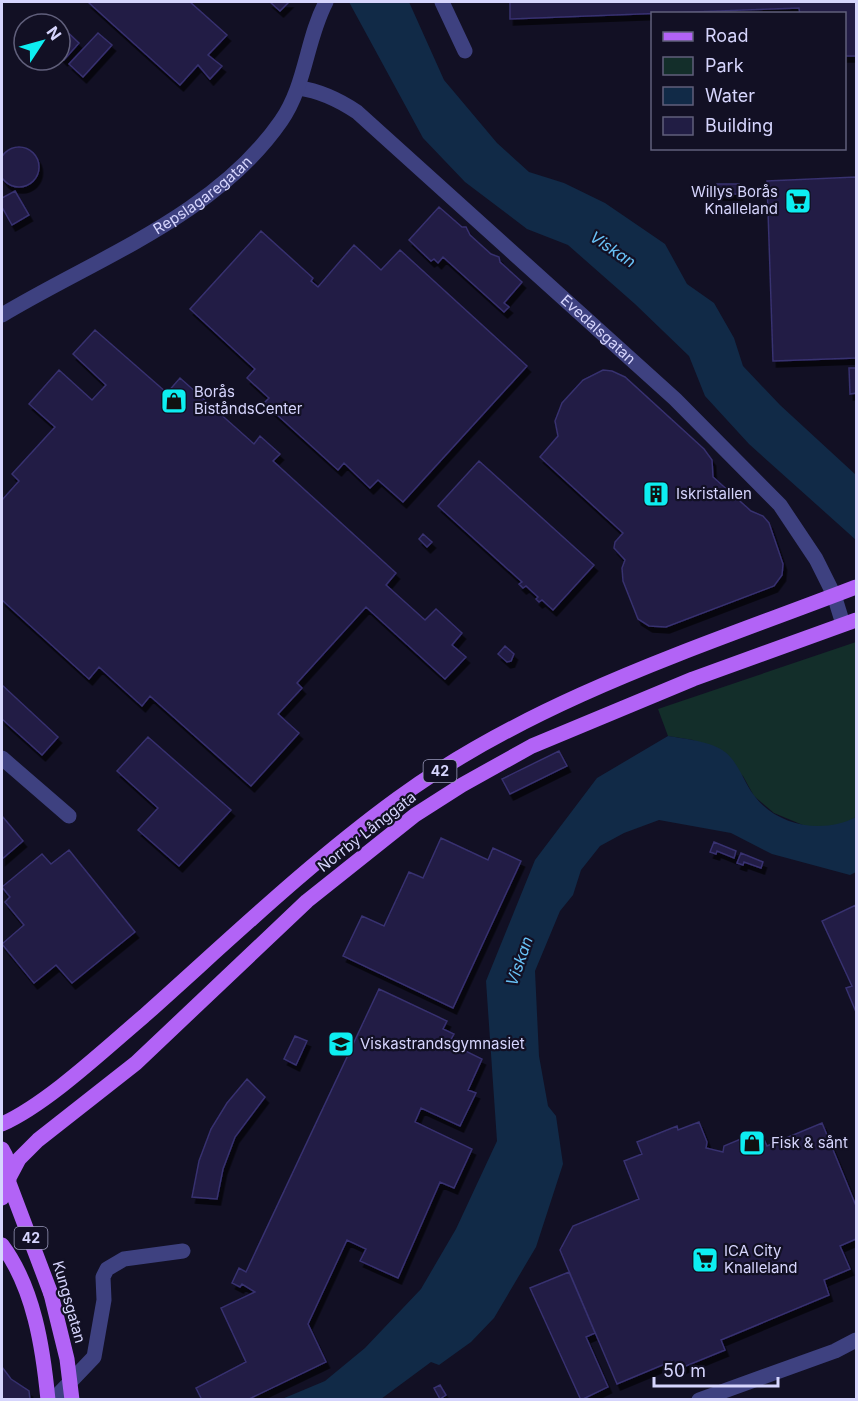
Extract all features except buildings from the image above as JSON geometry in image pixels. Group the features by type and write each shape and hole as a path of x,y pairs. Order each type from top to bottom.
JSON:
{"main road":[{"name":"Norrby Långgata","path":"2,1124 20,1116 88,1063 351,835 398,798 465,755 539,714 595,688 856,587"},
{"name":"Norrby Långgata","path":"9,1180 19,1159 38,1140 177,1026 316,894 383,838 462,785 506,759 567,730 693,679 850,622"},
{"name":"42","path":"2,1149 8,1162 9,1180 2,1198"},
{"name":"Kungsgatan","path":"9,1180 51,1294 67,1359 72,1400"},
{"name":"42","path":"2,1245 17,1270 29,1303 43,1351 50,1400"}],"street":[{"path":"442,2 465,51"},
{"name":"Repslagaregatan","path":"2,315 187,211 217,190 281,121 299,88 314,28 325,3"},
{"name":"Evedalsgatan","path":"299,88 313,90 338,100 357,112 675,399 780,504 816,559 850,622"},
{"path":"2,759 69,816"},
{"path":"50,1400 94,1357 104,1300 103,1277 107,1269 124,1259 183,1251"},
{"path":"699,1400 835,1351 856,1340"}],"green space":[{"path":"856,642 856,817 842,825 810,828 774,813 754,796 743,776 693,740 668,736 658,709"}],"water":[{"name":"Viskan","path":"349,2 409,2 444,80 497,143 529,172 564,183 605,203 665,244 687,284 714,303 734,338 743,366 780,405 856,475 856,540 749,444 705,396 689,356 635,304 568,245 527,229 465,182 423,138"},
{"name":"Viskan","path":"668,736 705,743 725,752 734,761 753,794 763,805 774,814 787,820 815,826 830,825 856,817 856,872 850,875 772,854 731,833 659,820 624,833 600,846 581,870 573,895 560,911 535,971 539,1056 548,1106 556,1116 563,1164 536,1247 494,1318 471,1342 439,1365 431,1362 381,1399 282,1399 325,1381 365,1348 421,1289 456,1229 497,1141 486,981 535,860 597,778"}],"place":[{"name":"Willys Borås Knalleland","path":"798,201"},
{"name":"Borås BiståndsCenter","path":"174,401"},
{"name":"Iskristallen","path":"656,494"},
{"name":"Viskastrandsgymnasiet","path":"341,1044"},
{"name":"Fisk & sånt","path":"752,1143"},
{"name":"ICA City Knalleland","path":"705,1260"}]}
